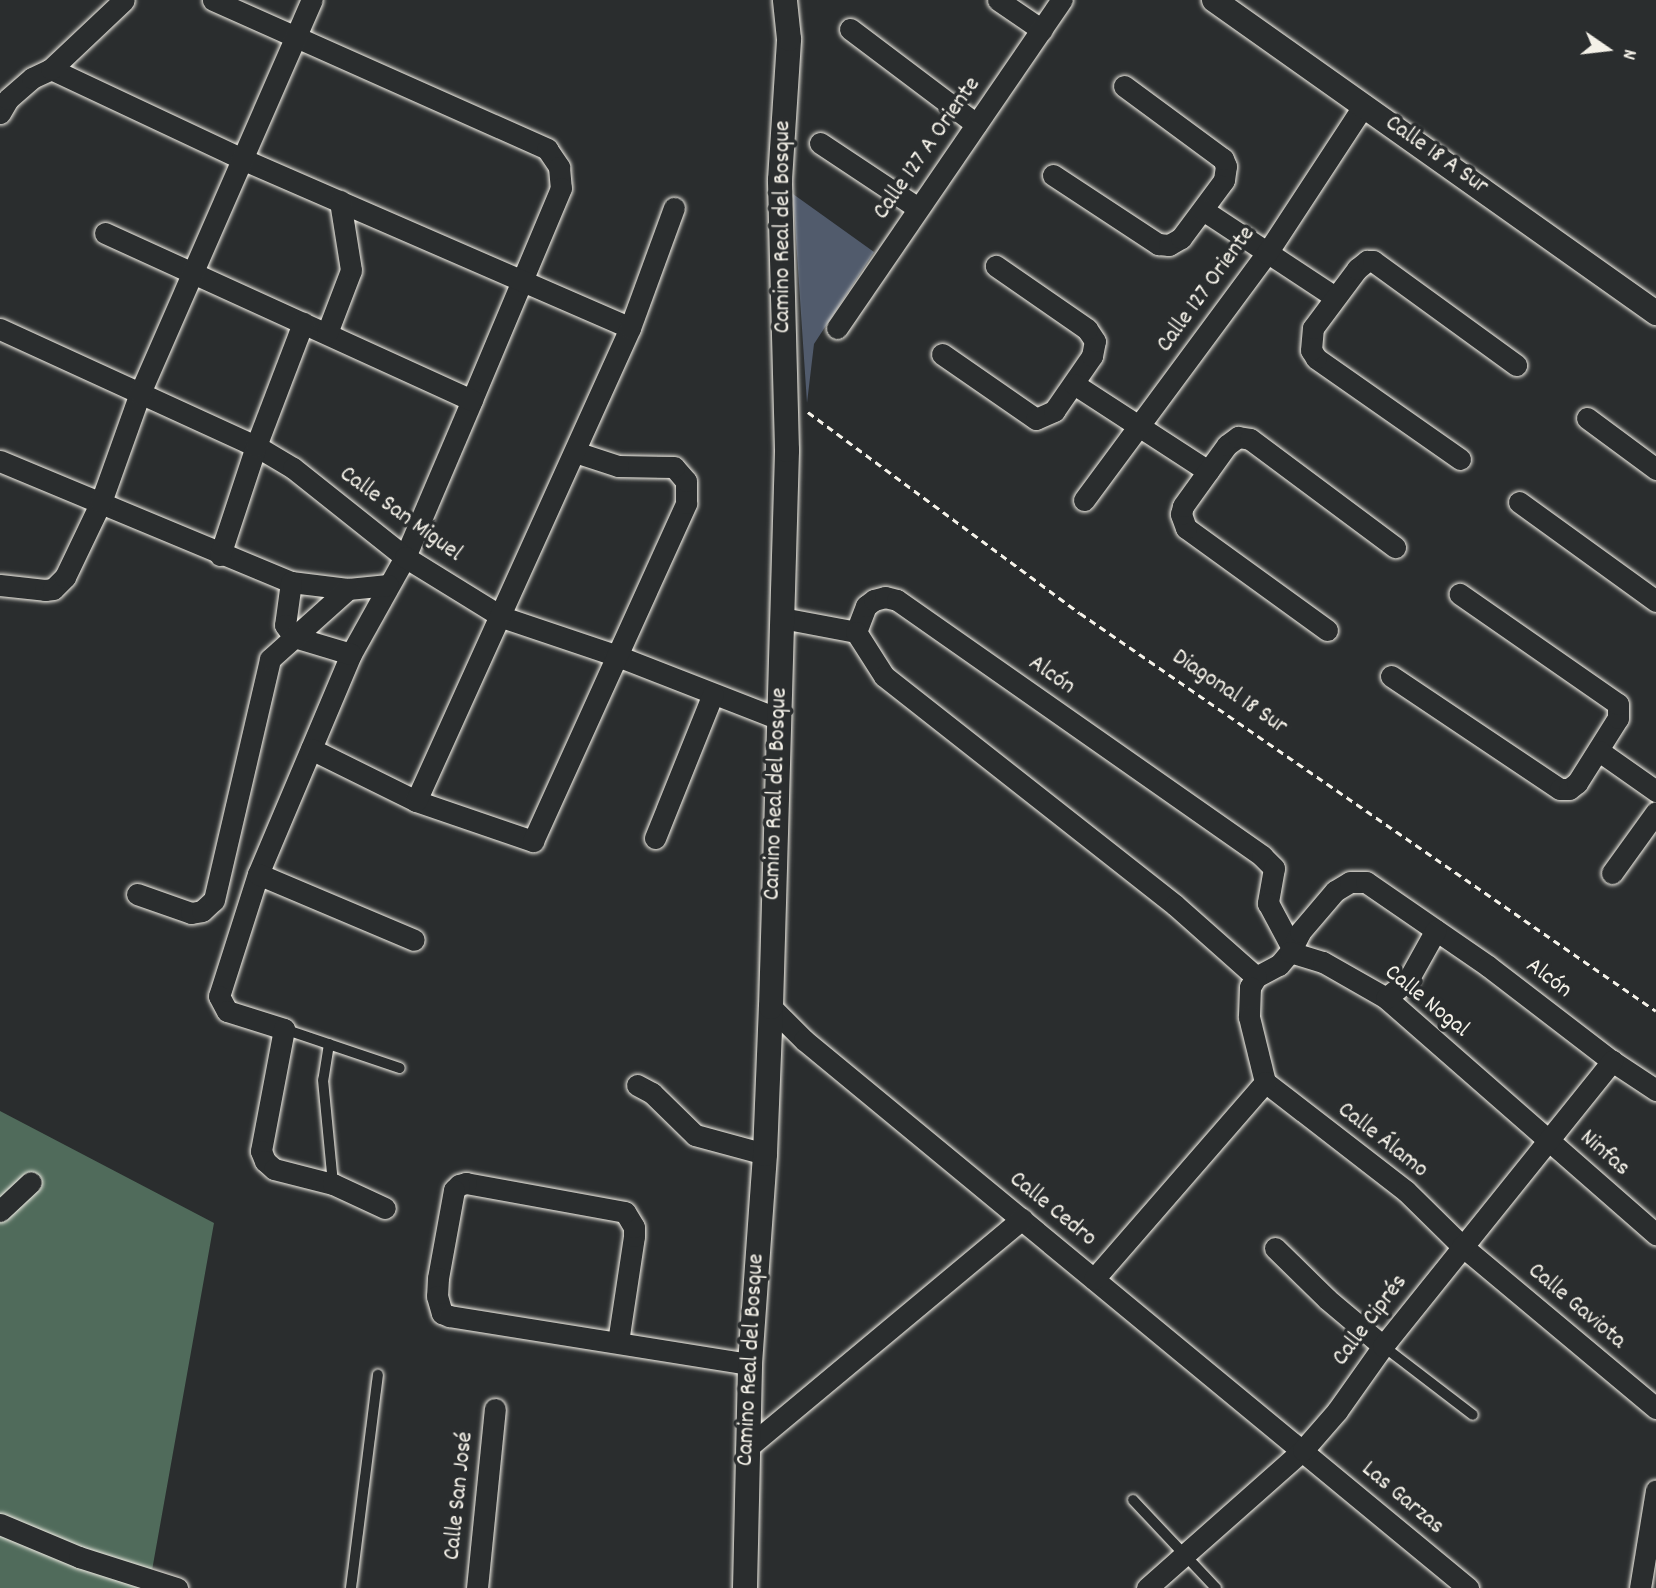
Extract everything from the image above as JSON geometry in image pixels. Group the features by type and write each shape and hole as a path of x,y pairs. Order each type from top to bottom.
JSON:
{"street":[{"path":"0,113 8,99 32,78 51,69 124,0"},
{"path":"213,0 547,149 559,167 561,188 472,400 405,557 351,654 258,874 219,996 227,1011 284,1029 261,1157 274,1169 333,1184 384,1208"},
{"path":"0,585 45,590 60,583 101,502 140,393 312,0"},
{"name":"Camino Real del Bosque","path":"745,1588 750,1364 765,1154 771,1007 782,618 785,402 780,180 789,39 785,0"},
{"path":"998,0 1042,30"},
{"name":"Calle 127 A Oriente","path":"837,328 1062,0"},
{"name":"Calle 18 A Sur","path":"1214,0 1656,313"},
{"path":"850,29 976,124"},
{"path":"51,69 242,159 523,279 630,328"},
{"path":"1053,175 1158,244 1175,243 1203,210 1224,180 1226,172 1223,159 1124,86"},
{"name":"Calle 127 Oriente","path":"1084,500 1140,428 1267,253 1364,105"},
{"path":"820,143 918,208"},
{"path":"327,333 351,270 340,201"},
{"path":"416,801 502,617 630,328 674,208"},
{"path":"1203,210 1335,296"},
{"path":"106,233 472,400"},
{"path":"1460,459 1316,358 1311,350 1313,328 1361,264 1367,261 1379,263 1516,366"},
{"path":"942,354 1036,419 1054,411 1095,349 1093,335 996,266"},
{"path":"220,555 256,446 303,323"},
{"name":"Calle San Miguel","path":"0,329 256,446 293,468 405,557 502,617 615,655 779,719"},
{"path":"1074,383 1208,471"},
{"path":"1587,418 1656,469"},
{"path":"1327,629 1186,528 1181,514 1183,506 1233,440 1238,437 1250,439 1395,547"},
{"path":"311,750 416,801 533,841 686,503 686,481 674,467 646,464 618,466 575,452"},
{"path":"0,461 220,555 291,582 348,589 388,585"},
{"path":"1520,502 1656,601"},
{"path":"291,582 285,625 294,637 351,654"},
{"path":"137,894 191,913 202,911 214,900 270,659 348,589"},
{"path":"1391,676 1560,789 1573,787 1599,751 1618,718 1618,704 1460,593"},
{"name":"Alcón","path":"856,632 866,606 885,597 897,600 1262,856 1274,868 1268,903 1291,950"},
{"path":"782,618 856,632 884,676 1175,905 1256,977"},
{"path":"655,838 713,694"},
{"path":"1599,751 1656,791"},
{"path":"1612,873 1656,812"},
{"path":"258,874 414,940"},
{"name":"Alcón","path":"1291,950 1300,932 1335,891 1350,882 1366,882 1656,1090"},
{"path":"1386,998 1408,980 1436,930"},
{"path":"1094,1279 1265,1082 1249,1017 1250,986 1256,977 1279,965 1291,950"},
{"name":"Calle Nogal","path":"1291,950 1323,962 1386,998 1549,1142"},
{"name":"Calle Cedro","path":"771,1007 804,1040 1303,1450"},
{"name":"Calle Ciprés","path":"1147,1588 1303,1450 1337,1411 1383,1346 1462,1246 1612,1061"},
{"name":"Calle Álamo","path":"1265,1082 1406,1191 1462,1246"},
{"path":"637,1085 652,1093 695,1135 765,1154"},
{"name":"Ninfas","path":"1549,1142 1656,1234"},
{"path":"0,1211 31,1182"},
{"path":"618,1342 634,1236 634,1227 625,1212 478,1185 459,1185 454,1190 436,1296 442,1313 750,1364"},
{"path":"747,1448 1022,1219"},
{"name":"Calle Gaviota","path":"1462,1246 1656,1408"},
{"path":"1275,1248 1327,1299 1383,1346"},
{"name":"Calle San José","path":"477,1588 495,1409"},
{"name":"Las Garzas","path":"1303,1450 1465,1587"},
{"path":"1640,1588 1656,1490"},
{"path":"0,1524 79,1557 177,1588"}],"lane":[{"path":"284,1029 400,1069"},
{"path":"330,1044 323,1080 333,1184"},
{"path":"1383,1346 1473,1415"},
{"path":"351,1588 378,1375"},
{"path":"1133,1500 1216,1588"}],"path":[{"name":"Diagonal 18 Sur","path":"785,402 806,411 1080,612 1656,1011"}],"green space":[{"path":"0,1111 214,1223 151,1576 186,1588 0,1588"}],"building":[{"path":"793,194 874,252 814,344 807,403"}]}
